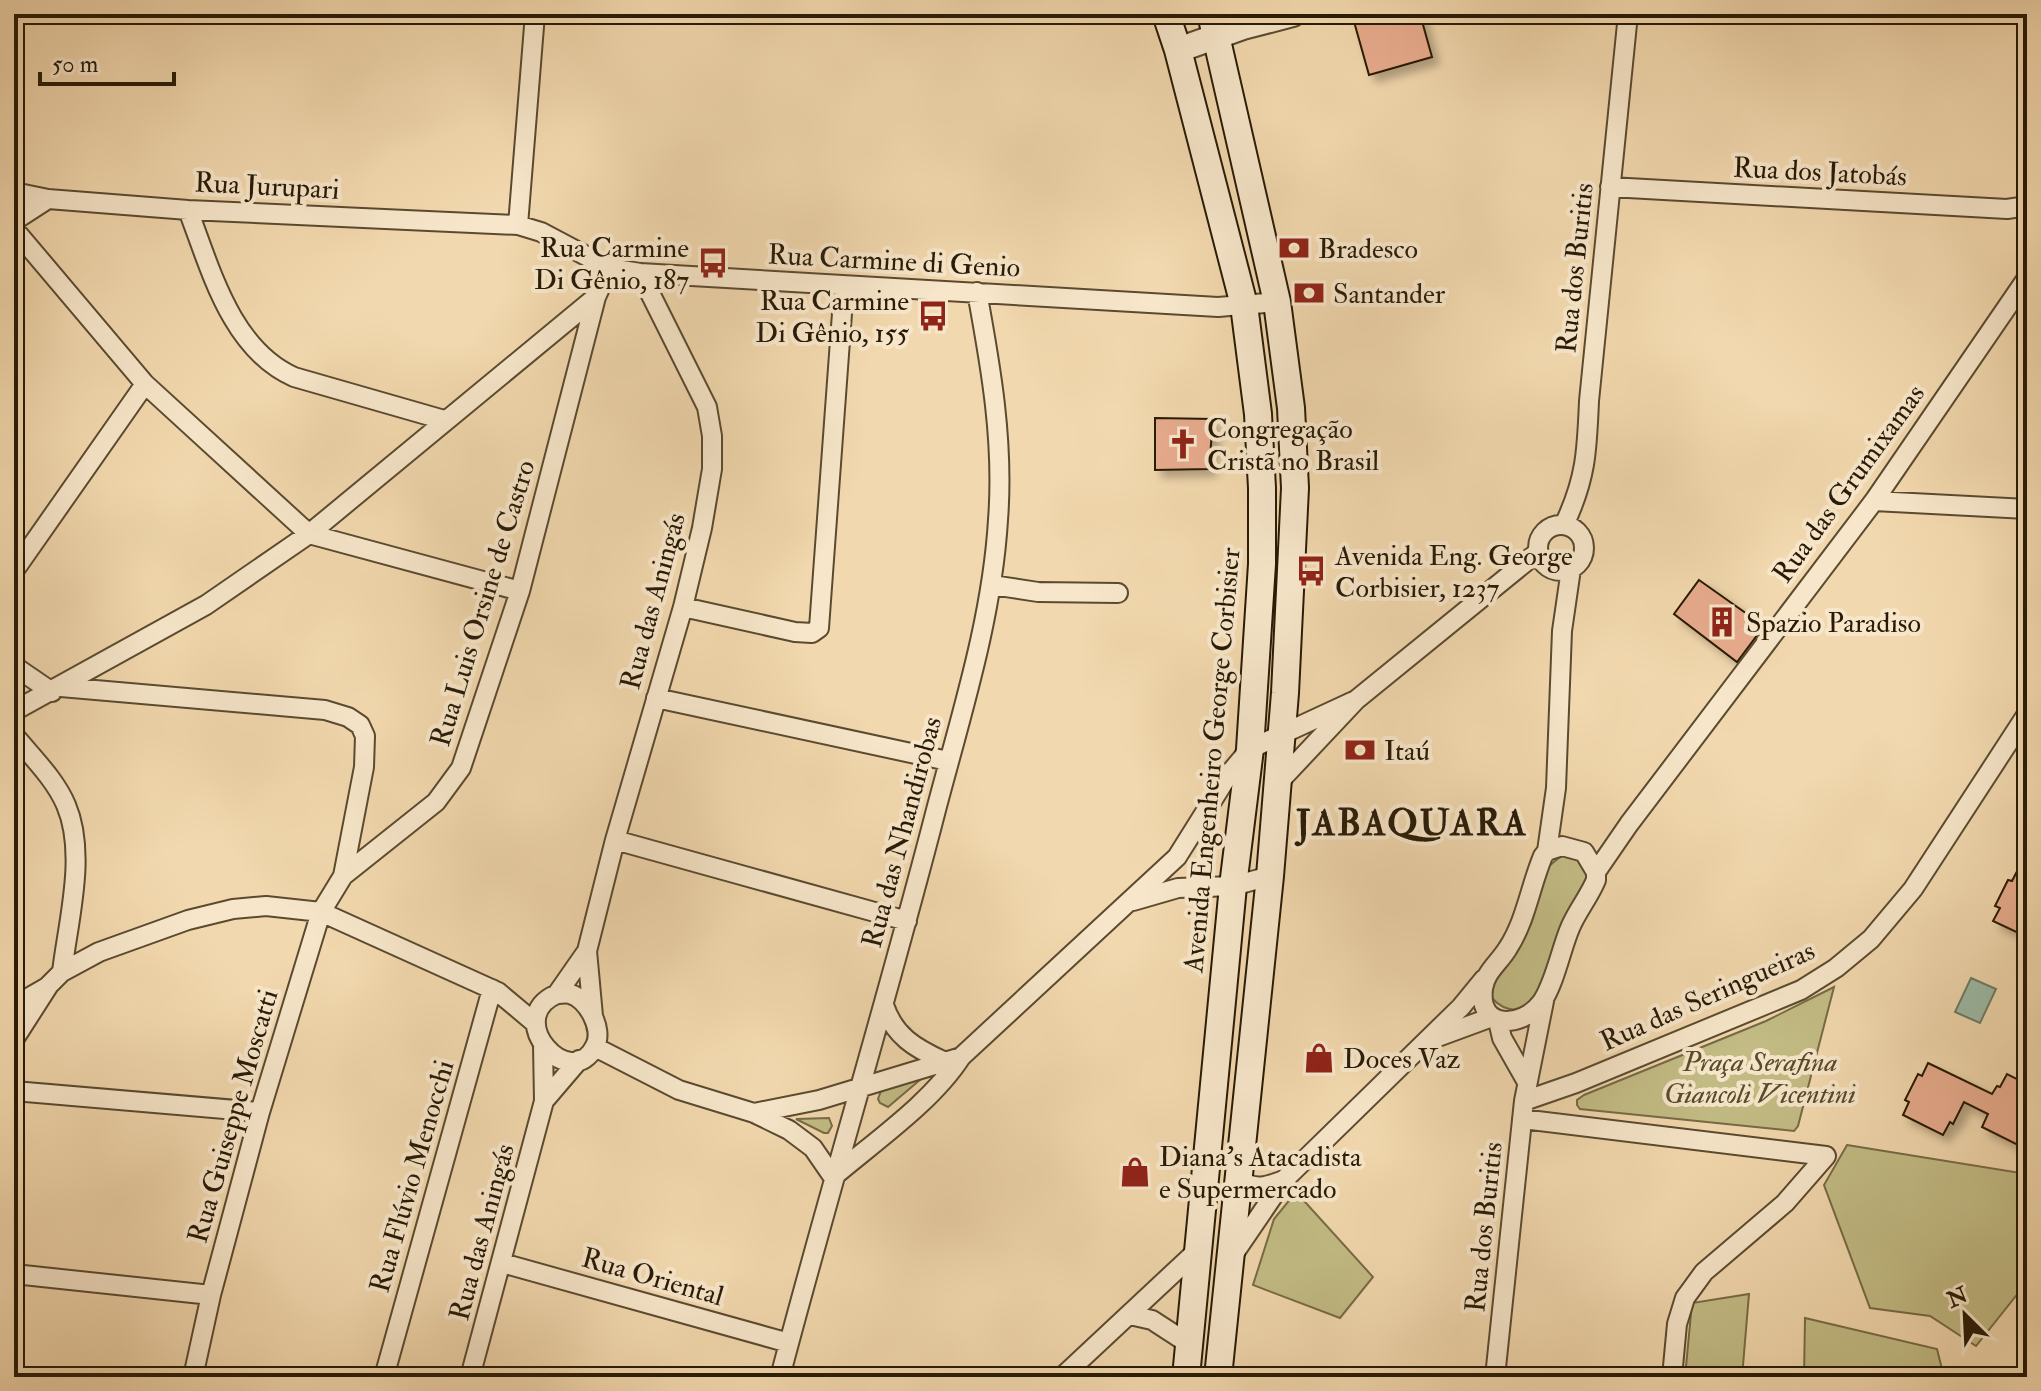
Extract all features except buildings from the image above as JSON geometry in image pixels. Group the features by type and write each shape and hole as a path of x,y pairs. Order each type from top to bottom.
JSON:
{"main road":[{"name":"Avenida Engenheiro George Corbisier","path":"1166,14 1244,305 1258,414 1262,488 1262,564 1250,749 1233,886 1186,1377"},
{"path":"1214,25 1277,302 1291,408 1295,488 1290,603 1270,876 1218,1377"}],"street":[{"path":"518,225 535,14"},
{"path":"1178,50 1214,25 1293,14"},
{"name":"Rua dos Buritis","path":"1564,525 1578,496 1587,460 1589,401 1628,14"},
{"name":"Rua dos Jatobás","path":"1610,187 2007,209 2027,206"},
{"name":"Rua Jurupari","path":"14,192 48,199 188,210 518,225"},
{"path":"14,221 48,199"},
{"path":"188,210 217,287 257,353 294,377 444,420"},
{"name":"Rua Carmine di Genio","path":"518,225 541,232 609,268 640,273 1218,307 1277,302"},
{"path":"14,229 145,384 309,534 520,591"},
{"name":"Rua Luis Orsine de Castro","path":"343,876 436,802 461,768 520,591 596,297 609,268"},
{"name":"Rua das Aningás","path":"593,1018 587,951 615,840 683,607 712,469 712,436 707,407 640,273"},
{"name":"Rua das Grumixamas","path":"1544,1001 1560,951 1590,894 1596,872 1874,501 2027,278"},
{"path":"683,607 795,632 812,633 819,628 844,286"},
{"name":"Rua das Nhandirobas","path":"780,1377 833,1177 907,921 992,585 999,519 1000,455 996,396 977,292"},
{"path":"14,711 206,605 309,534 596,297"},
{"path":"14,571 145,384"},
{"path":"1874,501 2027,509"},
{"path":"1564,525 1578,532 1584,545 1582,559 1562,570 1544,564 1538,545 1544,532 1564,525"},
{"path":"1277,784 1356,700 1538,552"},
{"path":"1231,1258 1284,1180 1461,1007 1508,950 1520,926 1538,868 1554,849 1562,570"},
{"path":"992,585 1038,592 1118,593"},
{"path":"14,666 56,690 325,710 348,717 360,725 366,746 343,876"},
{"path":"656,698 948,761"},
{"path":"754,1113 795,1107 952,1059 1177,857 1229,774 1250,749 1356,700"},
{"name":"Rua das Seringueiras","path":"1523,1110 1576,1083 1801,990 1836,968 1871,939 1913,889 2027,714"},
{"path":"14,735 65,803 73,826 77,854 55,979 14,1038"},
{"path":"615,840 907,921"},
{"path":"1554,849 1584,852 1596,872"},
{"path":"1177,857 1180,875 1187,887"},
{"name":"Rua Guiseppe Moscatti","path":"193,1377 211,1295 260,1112 321,912 343,876"},
{"path":"1127,903 1167,890 1233,886 1270,876"},
{"path":"14,1006 99,952 188,920 233,909 266,906 321,912 495,991 535,1023 543,1045 552,1055 565,1062 579,1060 595,1047 598,1034 593,1018 583,1002 571,994 551,997 495,991"},
{"name":"Rua das Aningás","path":"551,997 587,951"},
{"path":"1485,976 1483,1000 1527,1082"},
{"name":"Rua Flúvio Menocchi","path":"384,1377 495,991"},
{"path":"535,1023 540,1007 551,997"},
{"path":"1425,1042 1451,1030 1495,1019 1510,1022 1526,1015 1544,1001"},
{"name":"Rua dos Buritis","path":"1495,1377 1523,1110 1544,1001"},
{"path":"884,1005 897,1031 911,1046 952,1059"},
{"name":"Rua das Aningás","path":"470,1377 544,1101 543,1045"},
{"path":"595,1047 679,1090 754,1113 801,1137 813,1148 833,1177 933,1091 950,1073 952,1059"},
{"name":"Rua das Aningás","path":"544,1101 579,1060"},
{"path":"14,1091 260,1112"},
{"path":"1523,1110 1826,1156 1785,1203 1704,1272 1685,1298 1677,1324 1672,1377"},
{"path":"1239,1180 1250,1187 1259,1188 1284,1180"},
{"path":"1062,1377 1199,1249"},
{"name":"Rua Oriental","path":"502,1263 789,1343"},
{"path":"14,1274 211,1295"},
{"path":"1130,1315 1152,1320 1189,1344"}],"green space":[{"path":"1570,854 1579,857 1590,878 1559,935 1538,998 1522,1009 1503,1007 1492,998 1493,981 1518,950 1531,924 1548,867 1561,856"},
{"name":"Praça Serafina Giancoli Vicentini","path":"1834,987 1798,1126 1794,1131 1580,1109 1577,1105 1577,1100 1584,1095 1766,1021"},
{"path":"921,1079 888,1107 880,1103 881,1091"},
{"path":"829,1118 832,1126 828,1133 796,1119"},
{"path":"1847,1145 2027,1174 2027,1282 1976,1346 1930,1316 1870,1308 1824,1185"},
{"path":"1296,1192 1373,1277 1340,1318 1253,1285 1274,1219"},
{"path":"1749,1294 1742,1377 1685,1377 1692,1303"},
{"path":"1805,1318 1937,1349 1944,1377 1804,1377"}],"shaded area":[{"path":"1971,978 1996,989 1980,1023 1955,1012"}],"place":[{"name":"Bradesco","path":"1294,248"},
{"name":"Rua Carmine Di Gênio, 187","path":"713,263"},
{"name":"Santander","path":"1309,293"},
{"name":"Rua Carmine Di Gênio, 155","path":"933,316"},
{"name":"Congregação Cristã no Brasil","path":"1183,444"},
{"name":"Avenida Eng. George Corbisier, 1237","path":"1311,571"},
{"name":"Spazio Paradiso","path":"1722,622"},
{"name":"Itaú","path":"1360,750"},
{"name":"Doces Vaz","path":"1319,1058"},
{"name":"Diana's Atacadista e Supermercado","path":"1135,1172"}],"district":[{"name":"JABAQUARA","path":"1412,822"}]}
